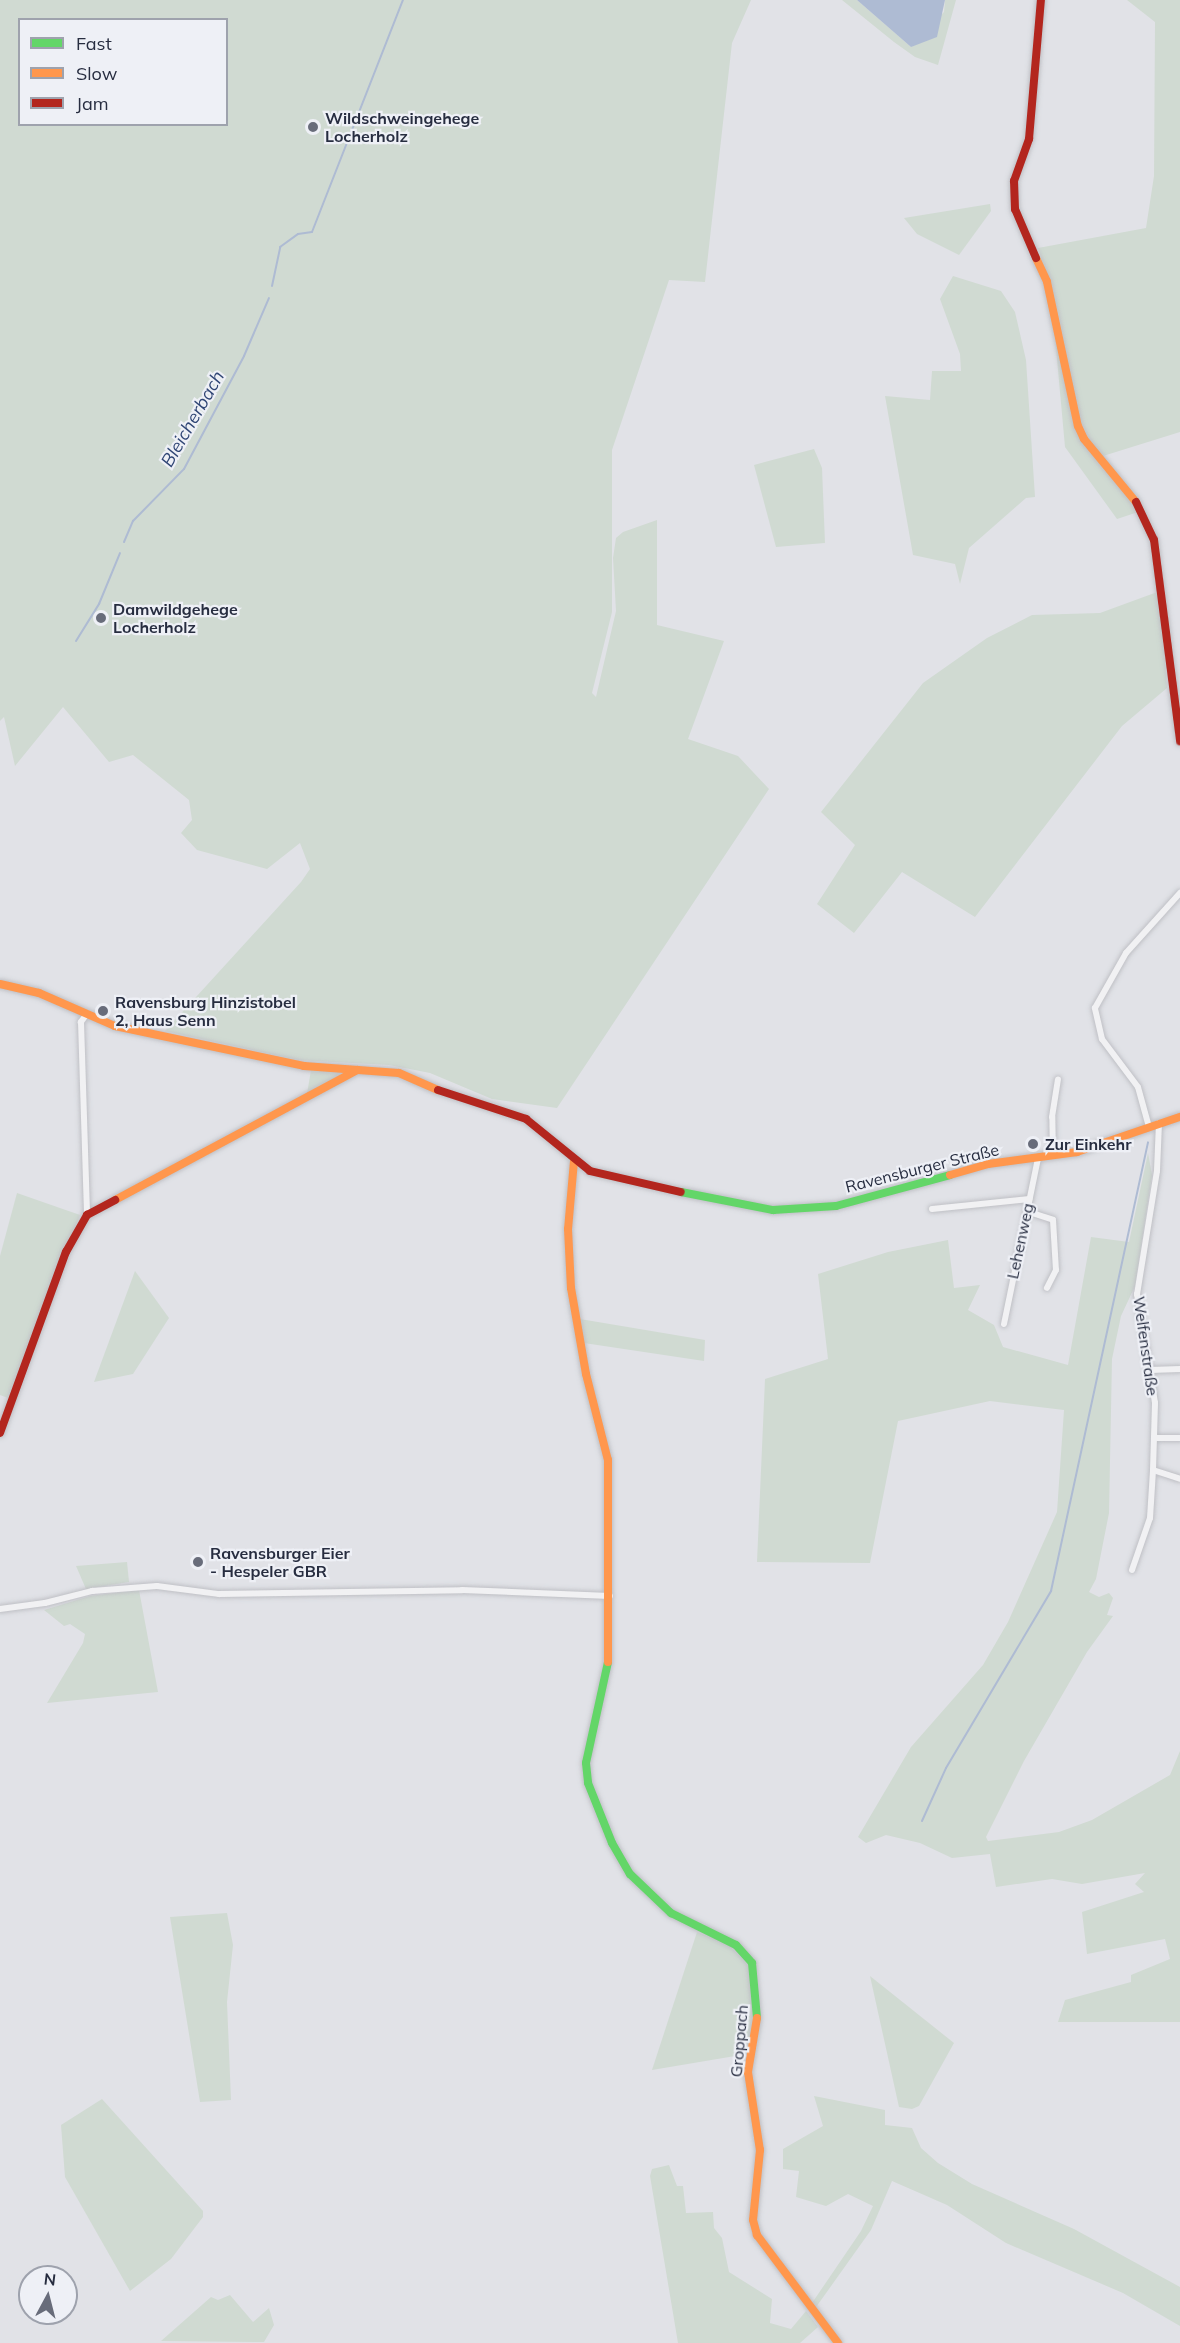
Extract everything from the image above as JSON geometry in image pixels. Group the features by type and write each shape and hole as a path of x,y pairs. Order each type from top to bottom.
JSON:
{"street":[{"path":"1041,0 1037,80 1029,139 1014,181 1015,209 1047,282 1078,426 1084,439 1135,499 1154,540 1180,741"},
{"path":"1149,1127 1138,1087 1102,1038 1095,1008 1126,953 1180,893"},
{"path":"0,984 39,993 86,1015 124,1028 280,1062 399,1073 454,1097 507,1111 543,1130 574,1161"},
{"path":"0,1433 66,1252 87,1215 81,1034 86,1015"},
{"path":"87,1215 357,1070"},
{"path":"1053,1156 1052,1117 1058,1079"},
{"name":"Ravensburger Straße","path":"574,1161 615,1180 773,1210 809,1210 988,1164 1085,1150 1180,1117"},
{"name":"Welfenstraße","path":"1131,1570 1149,1518 1155,1438 1150,1370 1137,1294 1157,1171 1158,1123"},
{"name":"Lehenweg","path":"1004,1324 1029,1212 1029,1199 1038,1158"},
{"name":"Groppach","path":"574,1161 568,1229 571,1288 586,1374 608,1460 610,1661 586,1763 588,1783 612,1843 630,1874 653,1900 671,1914 736,1945 752,1963 758,2028 748,2072 760,2150 753,2220 757,2235 800,2296 838,2343"},
{"path":"932,1209 1029,1199"},
{"path":"1029,1212 1050,1217 1054,1222 1056,1270 1047,1288"},
{"path":"1150,1370 1180,1369"},
{"path":"1155,1438 1180,1438"},
{"path":"1153,1470 1180,1479"},
{"path":"0,1609 140,1586 219,1594 308,1589 462,1590 610,1596"}],"shaded area":[{"path":"0,0 751,0 732,43 705,282 669,280 612,450 612,612 592,693 596,697 616,611 613,558 616,538 623,532 657,520 657,625 724,641 688,739 738,756 769,789 557,1108 492,1099 430,1073 389,1065 298,1060 165,1031 301,882 310,869 300,843 267,869 197,850 181,833 192,820 189,800 133,755 109,762 63,707 15,766 4,717 0,721"},
{"path":"842,0 857,0 911,47 944,12 945,0 956,0 938,65 915,57"},
{"path":"1127,0 1180,0 1180,432 1103,456 1092,445 1079,418 1058,312 1038,248 1146,228 1154,176 1155,22"},
{"path":"990,204 991,211 959,255 917,234 904,218"},
{"path":"953,276 1001,291 1015,312 1026,360 1035,497 1026,498 969,548 960,584 955,564 913,555 885,396 930,400 932,371 961,371 960,354 940,299"},
{"path":"1053,315 1079,435 1141,511 1117,519 1065,447"},
{"path":"814,449 822,468 825,543 776,547 754,465"},
{"path":"1160,591 1167,688 1122,726 975,917 902,872 854,933 817,904 855,845 821,812 923,683 987,638 1032,615 1100,613"},
{"path":"311,1070 339,1072 342,1076 307,1094"},
{"path":"1148,1153 1152,1175 1135,1286 1121,1316 1112,1359 1109,1513 1096,1579 1089,1592 1099,1597 1109,1593 1113,1598 1107,1615 1113,1616 1087,1652 1024,1761 986,1837 988,1841 1059,1832 1092,1820 1170,1775 1180,1751 1180,2022 1058,2022 1065,2000 1131,1982 1131,1975 1170,1959 1165,1939 1087,1954 1082,1912 1144,1892 1135,1884 1145,1873 1082,1884 1052,1879 996,1887 990,1854 952,1858 920,1843 886,1835 866,1843 858,1837 911,1747 983,1665 1008,1622 1057,1512 1064,1410 990,1401 898,1421 870,1563 757,1562 765,1379 828,1359 818,1274 888,1252 948,1240 954,1288 980,1285 968,1310 994,1325 1003,1347 1068,1365 1091,1237 1129,1242"},
{"path":"17,1193 80,1215 8,1398 0,1395 0,1256"},
{"path":"135,1271 169,1318 133,1374 94,1382"},
{"path":"580,1319 705,1340 704,1361 584,1343"},
{"path":"127,1562 129,1582 86,1589 76,1566"},
{"path":"139,1590 158,1692 47,1703 83,1643 85,1634 70,1624 64,1626 44,1610 90,1596"},
{"path":"227,1913 233,1945 227,2002 231,2100 200,2102 170,1917"},
{"path":"697,1932 728,1944 749,1966 754,2030 747,2054 652,2070"},
{"path":"870,1976 954,2043 919,2106 912,2109 899,2107"},
{"path":"814,2096 885,2110 885,2125 912,2128 921,2148 938,2163 972,2184 1074,2229 1180,2287 1180,2326 1123,2293 1006,2243 947,2205 892,2181 871,2230 814,2310 810,2306 861,2231 873,2206 848,2194 826,2206 796,2197 799,2171 783,2169 783,2149 823,2126"},
{"path":"102,2099 203,2211 203,2217 171,2259 130,2291 65,2177 61,2125"},
{"path":"669,2165 677,2186 683,2186 686,2213 713,2212 714,2228 722,2238 729,2272 772,2299 770,2323 791,2329 806,2311 818,2327 800,2343 678,2343 650,2176 652,2169"},
{"path":"230,2295 253,2322 269,2308 274,2325 264,2342 161,2341 211,2297 218,2300"}],"water":[{"path":"857,0 945,0 937,37 911,47"}],"waterway":[{"name":"Bleicherbach","path":"272,286 280,247 298,234 312,232 403,0"},
{"name":"Bleicherbach","path":"124,542 133,521 184,469 244,356 269,298"},
{"name":"Bleicherbach","path":"76,641 99,604 120,553"},
{"path":"922,1821 946,1768 1051,1591 1148,1142"}],"traffic: fast":[{"path":"681,1192 773,1210 836,1206 950,1175"},
{"path":"608,1662 586,1763 588,1783 612,1843 630,1874 671,1913 736,1945 752,1963 757,2018"}],"traffic: slow":[{"path":"1036,258 1047,282 1078,426 1084,439 1136,502"},
{"path":"0,984 39,993 115,1026 304,1066 399,1073 438,1090"},
{"path":"115,1200 357,1070"},
{"path":"950,1175 988,1164 1077,1152 1180,1117"},
{"path":"574,1161 568,1229 571,1288 586,1374 608,1460 608,1662"},
{"path":"757,2018 748,2072 760,2150 753,2220 757,2235 838,2343"}],"traffic: jam":[{"path":"1036,258 1015,209 1014,181 1029,139 1041,0"},
{"path":"1136,502 1154,540 1180,741"},
{"path":"438,1090 526,1119 590,1171 681,1192"},
{"path":"0,1433 66,1252 87,1215 115,1200"}],"place":[{"name":"Wildschweingehege Locherholz","path":"313,127"},
{"name":"Damwildgehege Locherholz","path":"101,618"},
{"name":"Ravensburg Hinzistobel 2, Haus Senn","path":"103,1011"},
{"name":"Zur Einkehr","path":"1033,1144"},
{"name":"Ravensburger Eier - Hespeler GBR","path":"198,1562"}]}
